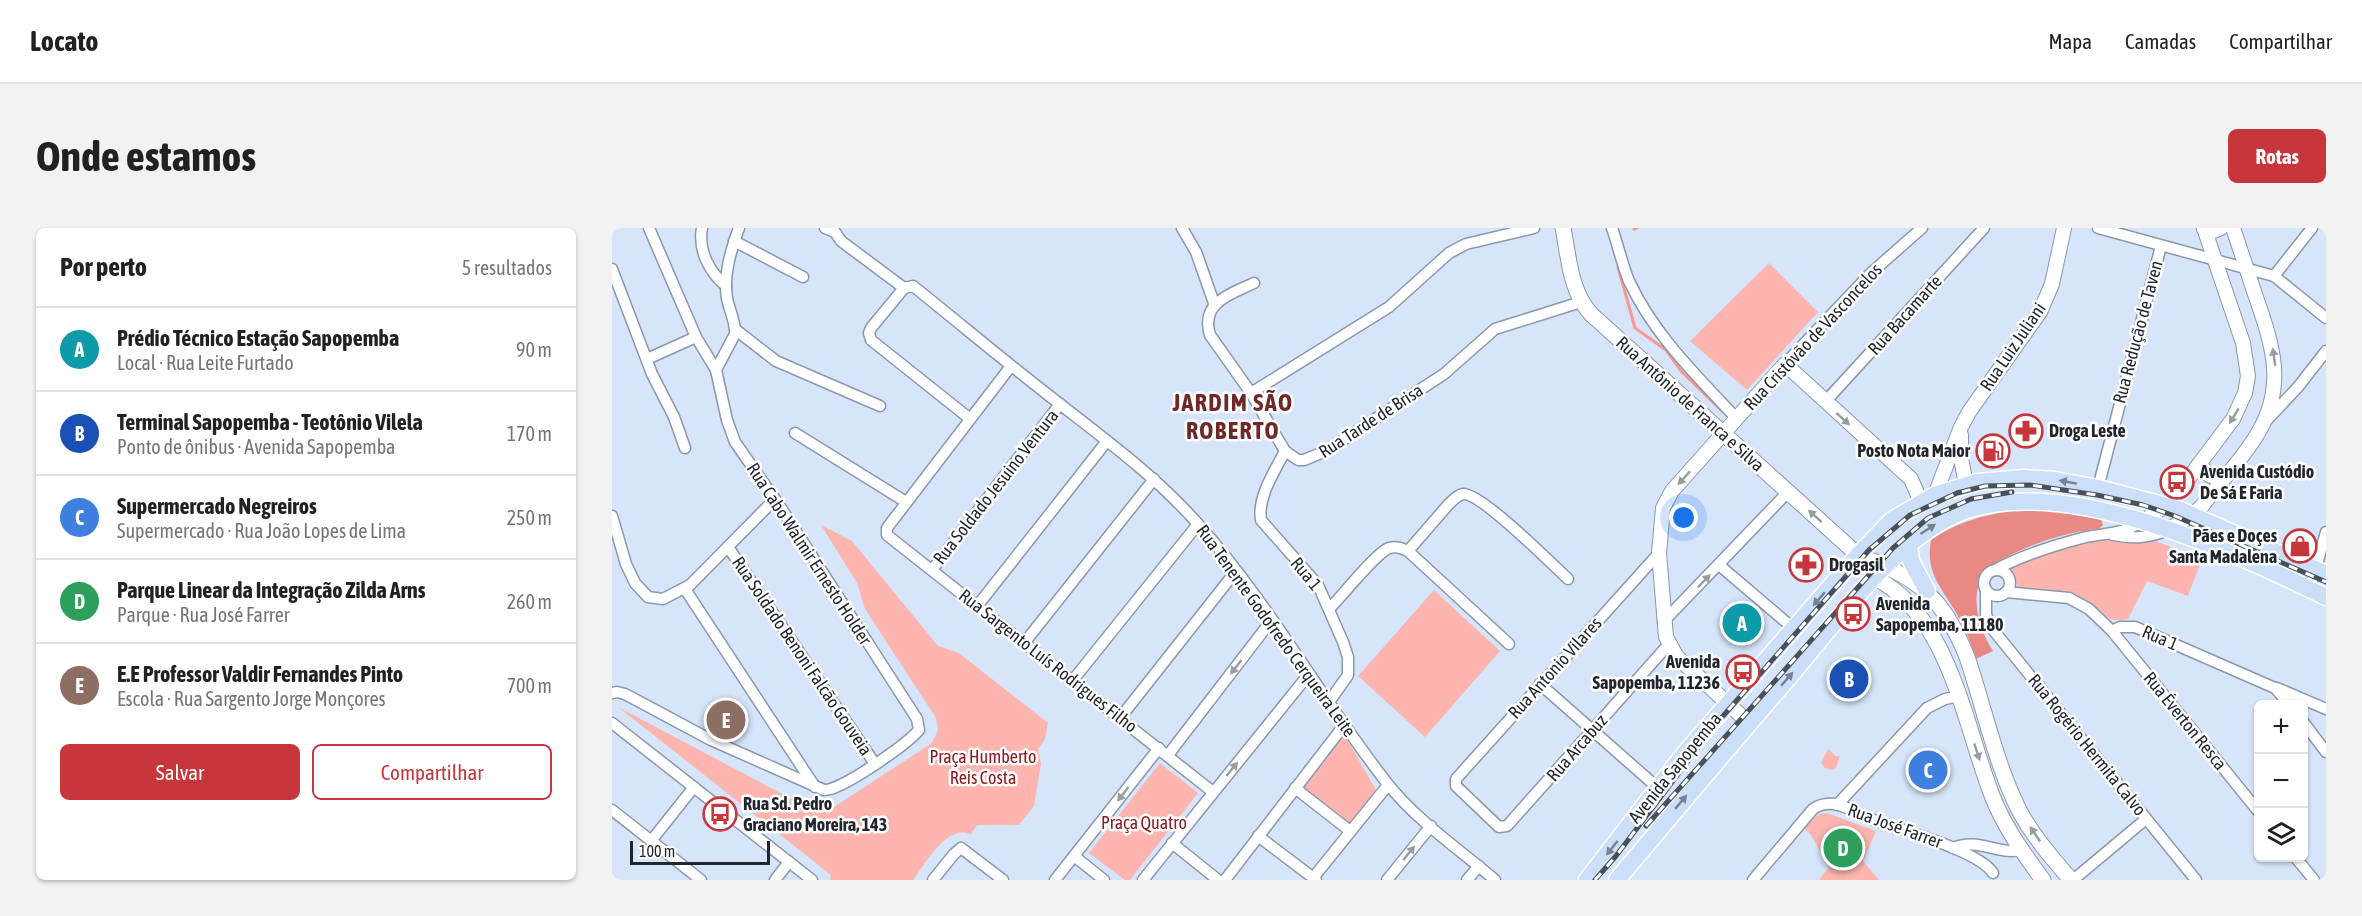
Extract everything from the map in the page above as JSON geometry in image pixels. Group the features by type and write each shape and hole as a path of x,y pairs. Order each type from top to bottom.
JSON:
{"main road":[{"name":"Rua Antônio de Franca e Silva","path":"1563,228 1575,291 1581,302 1606,329 1858,555"},
{"name":"Avenida Sapopemba","path":"1587,880 1727,704 1858,555 1892,520 1928,498 1966,485 2024,477 2098,488 2166,505 2193,515 2321,572"},
{"path":"1948,518 1965,506 1968,496 1966,485"},
{"name":"Avenida Sapopemba","path":"1617,880 1749,723 1881,572 1909,543 1948,518 1981,507 2009,502 2036,502 2062,504 2144,521 2169,529 2326,597"},
{"path":"1909,543 1911,561 1927,591 1959,637 2008,786 2020,811 2039,841 2072,880"},
{"path":"1858,555 1881,572 1889,584 1911,605 1934,638 1953,680 2004,824 2043,880"},
{"path":"1881,572 1900,572 1927,591"},
{"path":"1953,680 1973,675"}],"street":[{"name":"Rua Cabo Walmir Ernesto Holder","path":"649,228 696,337 716,370 727,420 735,442 916,719 920,730 875,764"},
{"path":"702,228 702,247 706,259 713,272 726,286"},
{"path":"716,370 733,341 736,330 726,286 734,241 739,228"},
{"path":"825,228 835,232 841,241 904,288 871,328 869,333 871,340 969,418"},
{"path":"1182,228 1197,252 1214,303"},
{"path":"1251,393 1389,307 1449,253 1466,244 1534,228"},
{"path":"1612,228 1629,279 1655,327 1674,352 1737,419"},
{"name":"Rua Cristóvão de Vasconcelos","path":"1749,723 1677,657 1668,645 1663,622 1659,553 1663,508 1672,491 1785,364 1871,273 1922,228"},
{"name":"Rua Bacamarte","path":"1825,402 1984,228"},
{"name":"Rua Luiz Juliani","path":"1928,498 1961,427 2040,312 2052,284 2064,228"},
{"path":"2098,228 2274,276 2326,318"},
{"path":"2204,228 2211,232 2221,228"},
{"path":"2110,535 2123,532 2144,521 2166,505 2238,412 2245,393 2248,376 2243,343 2204,228"},
{"path":"2233,228 2275,356 2275,383 2263,424"},
{"path":"2274,276 2312,228"},
{"path":"734,241 803,277"},
{"name":"Rua Redução de Taven","path":"2098,488 2161,246"},
{"path":"612,269 685,448"},
{"path":"1254,283 1214,303 1207,319 1210,334 1251,393 1285,451"},
{"name":"Rua Tenente Godofredo Cerqueira Leite","path":"904,288 913,286 1154,479 1198,524 1236,571 1388,785 1431,826 1495,880"},
{"name":"Rua Tarde de Brisa","path":"1285,451 1298,460 1312,459 1444,374 1495,329 1581,302"},
{"path":"736,330 776,361 880,406"},
{"path":"647,359 696,337"},
{"path":"2112,631 2080,602 2069,598 2000,587 1984,579 1988,573 2019,558 2085,537 2154,536 2193,515 2253,441 2263,424 2298,387 2326,351"},
{"path":"1785,364 1911,479 1928,498"},
{"path":"795,434 906,502 1011,366"},
{"path":"2275,383 2285,387 2298,387"},
{"name":"Rua Soldado Jesuino Ventura","path":"932,570 1060,404"},
{"path":"1961,427 1961,458 1966,485"},
{"path":"978,605 1107,441"},
{"name":"Rua 1","path":"1285,451 1259,511 1261,520 1318,585 1330,608 1348,657 1348,675 1329,702"},
{"path":"2196,468 2219,484"},
{"path":"1025,642 1154,479"},
{"path":"1663,622 1788,492"},
{"path":"1408,551 1448,505 1455,498 1464,494 1476,497 1492,509 1568,579"},
{"path":"612,516 626,564 635,583 648,597 663,599 685,590 775,500"},
{"name":"Rua Sargento Luís Rodrigues Filho","path":"906,502 887,528 889,537 1213,792"},
{"path":"1073,680 1198,524"},
{"path":"2310,589 2321,572 2326,532"},
{"name":"Rua Soldado Benoni Falcão Gouveia","path":"729,547 875,764"},
{"path":"1330,608 1387,548 1398,547 1408,551 1509,644"},
{"name":"Rua Antonio Vilares","path":"1510,824 1499,827 1456,786 1456,779 1659,553"},
{"path":"2000,587 2019,558"},
{"path":"1719,565 1793,628"},
{"path":"1995,570 2000,587"},
{"path":"1120,718 1236,571"},
{"name":"Rua Rogério Hermita Calvo","path":"2000,587 1986,607 1989,624 2196,880"},
{"path":"685,590 815,787"},
{"path":"1055,880 1271,621"},
{"name":"Rua 1","path":"2112,631 2120,627 2135,627 2276,688 2285,700"},
{"name":"Rua Éverton Resca","path":"2112,631 2257,808"},
{"name":"Rua Arcabuz","path":"1510,824 1668,645"},
{"path":"1143,880 1309,674"},
{"path":"1540,684 1658,788"},
{"path":"2276,688 2326,709"},
{"path":"613,692 625,694 711,740 815,787 829,790 875,764"},
{"path":"1753,880 1813,809 1825,804 1837,804 1927,708 1934,702 1959,696"},
{"path":"612,723 812,880"},
{"path":"1225,880 1345,724"},
{"path":"2308,728 2326,752"},
{"path":"1258,836 1314,879 1388,785"},
{"path":"651,841 694,787"},
{"path":"1295,788 1350,831"},
{"name":"Rua José Farrer","path":"1837,804 1872,820 1953,848 1979,861 1993,873"},
{"path":"612,810 701,880"},
{"path":"2072,880 2146,819"},
{"path":"1387,880 1431,826"},
{"path":"1172,843 1218,880"},
{"name":"Rua José Farrer","path":"1953,848 1972,843 2004,852 2021,850"},
{"path":"933,880 958,850 964,849 1004,880"},
{"path":"1074,856 1104,880"},
{"path":"775,880 789,862"},
{"path":"2299,862 2314,880"},
{"path":"1467,880 1479,866"}],"green space":[{"path":"1769,263 1818,312 1747,390 1690,341"},
{"name":"Praça Humberto Reis Costa","path":"821,525 852,541 938,646 959,653 1048,723 1045,739 1038,749 1041,764 1034,806 1019,825 977,825 971,834 962,832 953,835 930,855 913,880 830,880 831,875 618,707 813,808 834,807 932,743 938,730 936,718 865,609 857,583"},
{"path":"2127,530 2202,559 2188,596 2147,581 2128,619 2114,620 2076,596 2019,589 2011,569 2013,566 2051,549"},
{"path":"1434,590 1500,651 1425,737 1358,676"},
{"path":"1343,732 1376,790 1350,824 1300,786"},
{"path":"1828,749 1836,756 1840,756 1836,768 1832,770 1825,768 1821,763"},
{"name":"Praça Quatro","path":"1160,763 1198,793 1130,880 1125,880 1089,853"},
{"path":"1827,813 1876,831 1863,861 1879,880 1819,880 1829,867 1811,835 1804,828 1819,814"}],"shaded area":[{"path":"2022,510 2052,511 2101,519 2103,525 2099,529 2086,530 2034,545 2000,561 1987,571 1977,590 1977,608 1981,626 1993,651 1976,659 1964,628 1934,575 1931,565 1931,540 1941,533 1975,519"}],"waterway":[{"path":"1618,267 1635,328 1666,350 1681,371 1722,411"}],"railway":[{"path":"1595,880 1616,856 1716,724 1869,550 1910,515 1957,493 1985,486 2030,485 2097,495 2143,505 2175,516 2326,582"},
{"path":"1646,826 1893,548 1928,518 1971,499 2012,492"}],"place":[{"name":"Droga Leste","path":"2026,431"},
{"name":"Posto Nota Maior","path":"1993,451"},
{"name":"Avenida Custódio De Sá E Faria","path":"2177,482"},
{"name":"Pães e Doçes Santa Madalena","path":"2300,546"},
{"name":"Drogasil","path":"1806,565"},
{"name":"Avenida Sapopemba, 11180","path":"1853,614"},
{"name":"Prédio Técnico Estação Sapopemba","path":"1742,623"},
{"name":"Avenida Sapopemba, 11236","path":"1743,672"},
{"name":"Terminal Sapopemba - Teotônio Vilela","path":"1849,679"},
{"name":"E.E Professor Valdir Fernandes Pinto","path":"726,720"},
{"name":"Supermercado Negreiros","path":"1928,770"},
{"name":"Rua Sd. Pedro Graciano Moreira, 143","path":"720,814"},
{"name":"Parque Linear da Integração Zilda Arns","path":"1843,848"}],"district":[{"name":"JARDIM SÃO ROBERTO","path":"1233,417"}]}
